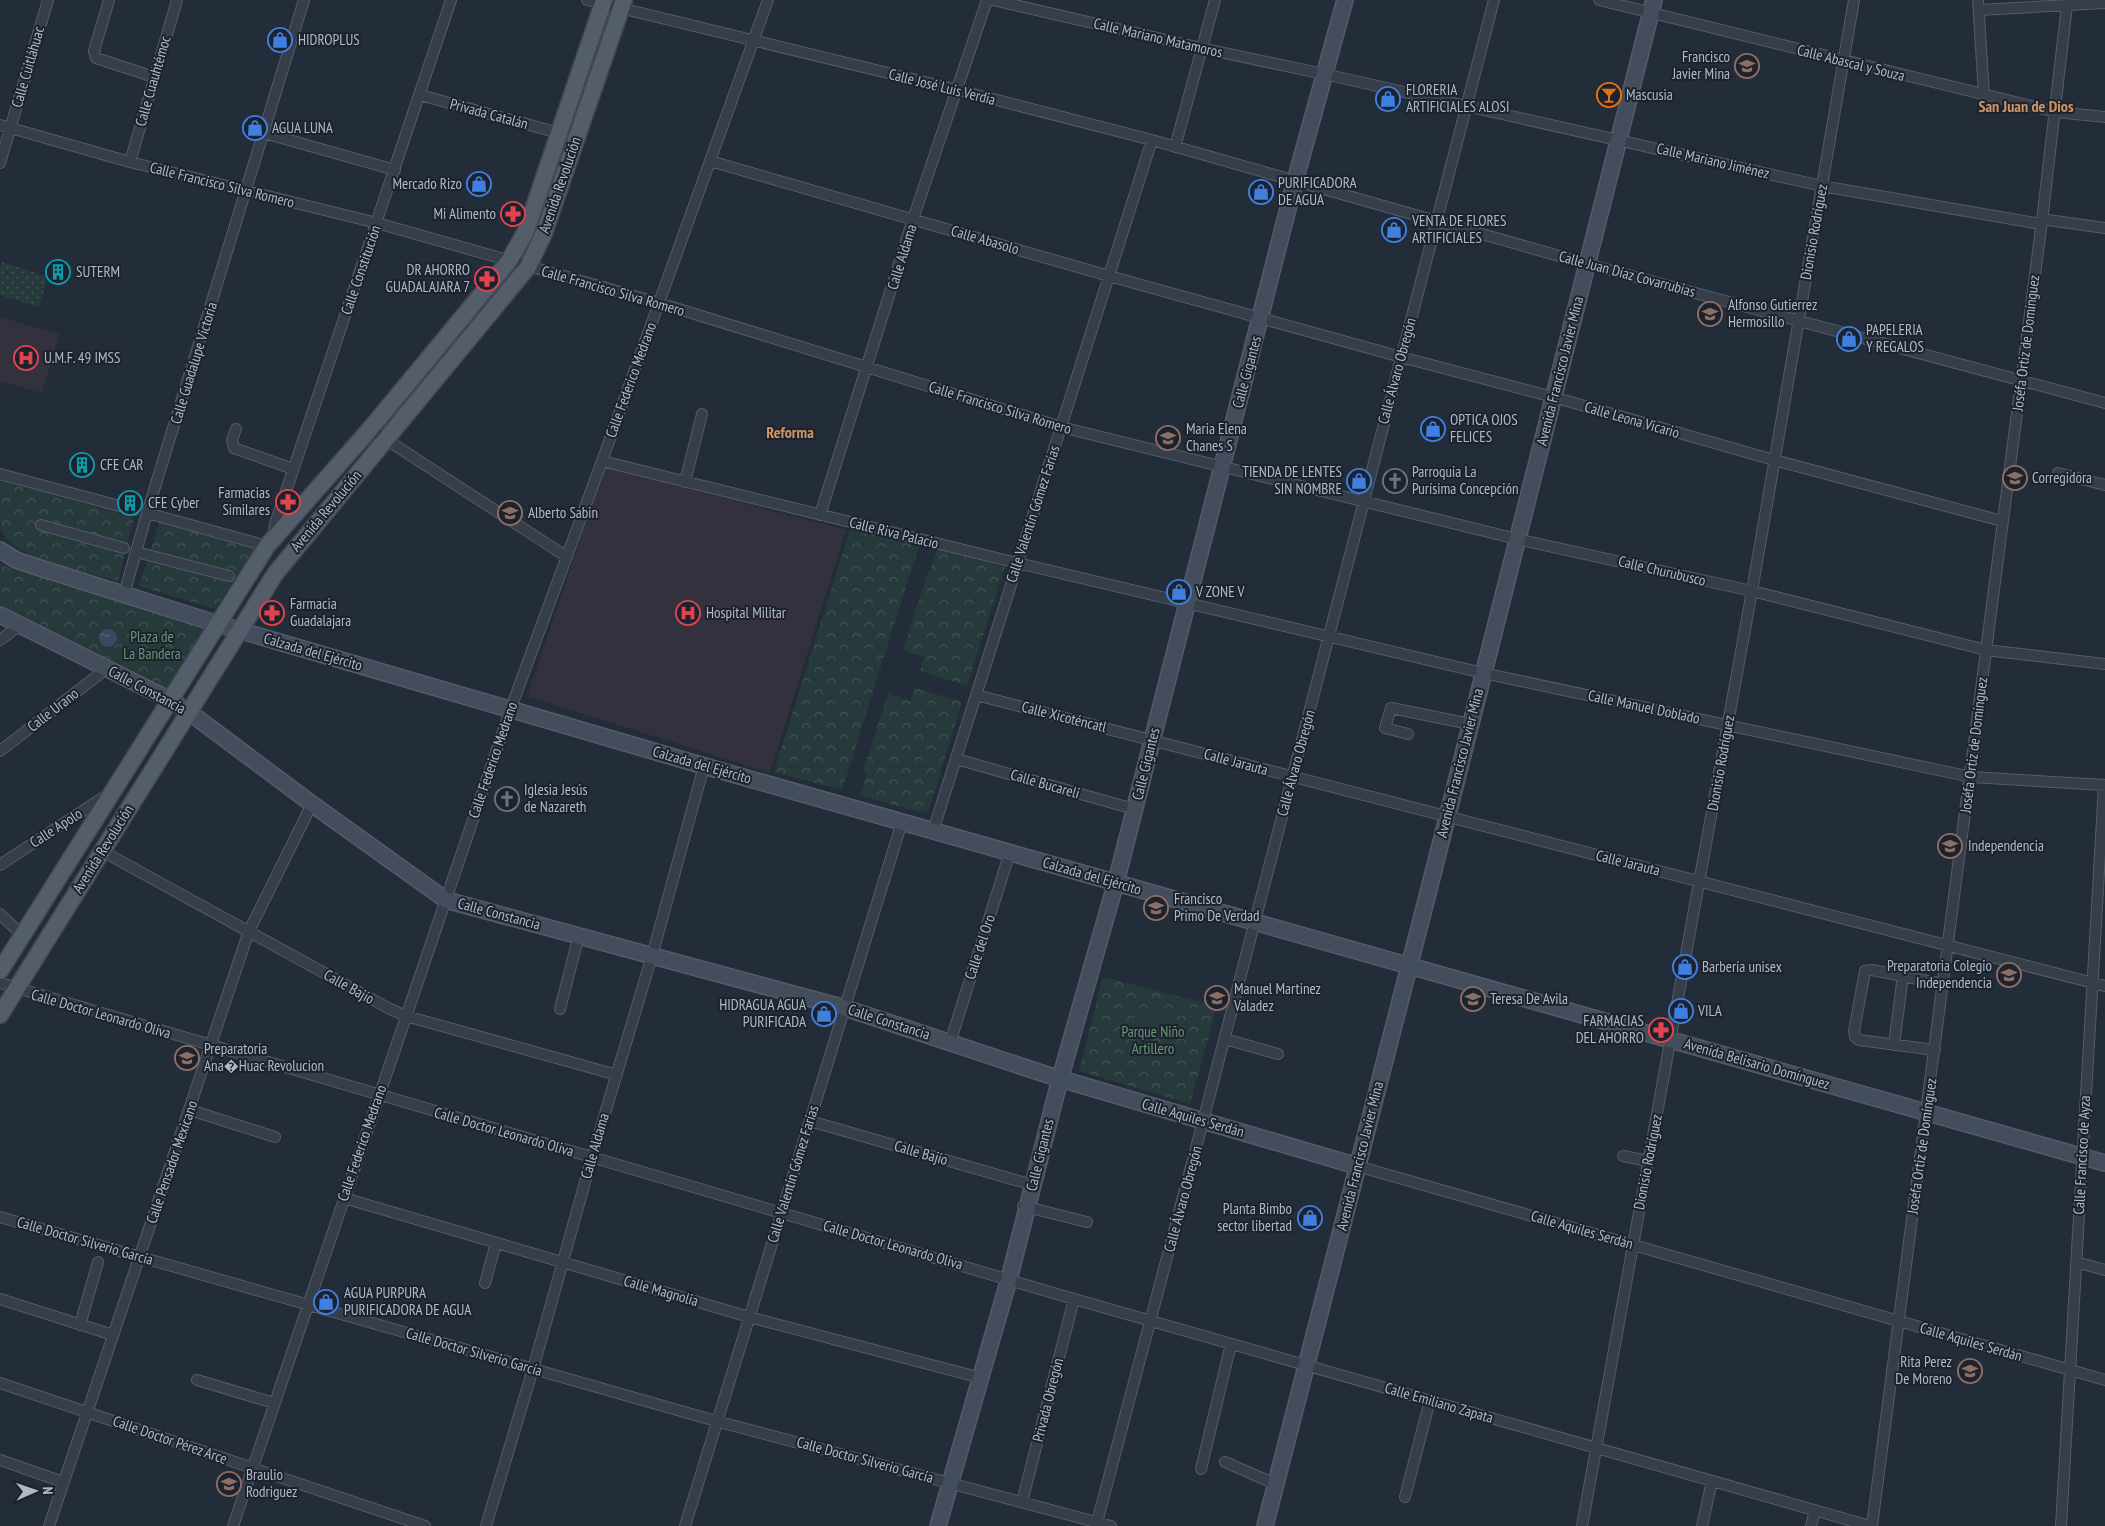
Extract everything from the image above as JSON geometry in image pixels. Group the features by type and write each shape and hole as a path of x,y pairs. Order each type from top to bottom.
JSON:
{"main road":[{"name":"Calle Gigantes","path":"938,1526 1009,1279 1025,1206 1033,1185 1060,1079 1116,882 1296,181 1345,0"},
{"name":"Avenida Revolución","path":"0,971 270,542 370,429 509,261 526,231 559,132 598,1"},
{"name":"Avenida Revolución","path":"0,1015 280,567 528,266 544,232 622,4"},
{"name":"Avenida Francisco Javier Mina","path":"1265,1526 1652,6"},
{"name":"Calzada del Ejército","path":"0,550 16,560 218,624 704,766 1409,966"},
{"name":"Calle Constancia","path":"0,615 170,700 189,712 312,804 446,900 845,1008 1060,1079"},
{"name":"Avenida Belisario Domínguez","path":"1409,966 2105,1163"},
{"name":"Calle Aquiles Serdán","path":"1060,1079 1357,1166"}],"street":[{"name":"Calle Cuitláhuac","path":"0,163 48,0"},
{"path":"109,0 94,51 96,58 154,77"},
{"name":"Calle Cuauhtémoc","path":"130,162 177,0"},
{"name":"Calle Guadalupe Victoria","path":"124,594 304,0"},
{"name":"Calle Constitución","path":"270,542 451,0"},
{"name":"Calle Federico Medrano","path":"233,1526 510,708 602,461 768,0"},
{"name":"Calle Aldama","path":"820,515 913,219 987,0"},
{"name":"Calle Mariano Matamoros","path":"993,0 1324,74"},
{"path":"1175,147 1214,0"},
{"name":"Calle Álvaro Obregón","path":"1097,1524 1225,1039 1494,0"},
{"name":"Calle Abascal y Souza","path":"1600,0 1652,6 1844,61 2056,112 2105,117"},
{"name":"Dionisio Rodríguez","path":"1582,1526 1728,726 1854,0"},
{"name":"Calle José Luis Verdia","path":"598,1 622,4 753,40 1152,140 1296,181"},
{"path":"1984,95 1978,5 2105,3"},
{"name":"Joséfa Ortiz de Domínguez","path":"1871,1526 1971,777 2002,521 2056,112 2067,5"},
{"name":"Calle Mariano Jiménez","path":"1324,74 1822,186 2035,223 2048,220 2105,228"},
{"name":"Privada Catalán","path":"420,95 559,132"},
{"name":"Calle Francisco Silva Romero","path":"0,125 130,162 377,223 659,303 1061,427 1222,467"},
{"path":"264,133 395,170"},
{"name":"Calle Valentín Gómez Farías","path":"933,831 1152,140"},
{"name":"Calle Abasolo","path":"710,160 1109,276 1262,317"},
{"name":"Calle Juan Díaz Covarrubias","path":"1296,181 1587,264 2105,403"},
{"name":"Calle Leona Vicario","path":"1262,317 1774,460 2002,521"},
{"path":"685,482 702,414"},
{"path":"236,429 232,440 234,448 293,469"},
{"path":"370,429 566,557"},
{"name":"Calle Riva Palacio","path":"602,461 1187,603"},
{"name":"Calle Churubusco","path":"1222,467 1517,539 1752,591 1986,650 2105,664"},
{"path":"2058,473 2105,485"},
{"path":"0,474 134,510"},
{"path":"147,513 270,542"},
{"path":"41,525 124,548"},
{"path":"144,554 228,576"},
{"name":"Calle Manuel Doblado","path":"1187,603 1483,673 1971,777 2104,785"},
{"path":"0,640 20,626"},
{"name":"Calle Urano","path":"0,751 106,669"},
{"name":"Calle Xicoténcatl","path":"976,695 1152,740"},
{"path":"1408,734 1385,728 1391,708 1470,724"},
{"name":"Calle Jarauta","path":"1152,740 2105,986"},
{"name":"Calle Bucareli","path":"956,759 1134,809"},
{"name":"Calle Aldama","path":"486,1526 652,956 704,766"},
{"name":"Calle Francisco de Ayza","path":"2061,1526 2104,785"},
{"name":"Calle Apolo","path":"0,865 112,791"},
{"name":"Calle Pensador Mexicano","path":"49,1526 249,932 312,804"},
{"name":"Calle Valentín Gómez Farías","path":"684,1526 902,822"},
{"name":"Calle Bajío","path":"102,851 388,1008 406,1016 616,1075"},
{"name":"Calle del Oro","path":"950,1042 1010,852"},
{"path":"0,914 22,936"},
{"path":"560,1009 579,935"},
{"path":"1934,1050 1859,1040 1855,1037 1854,1031 1866,971 1872,970 1943,984"},
{"path":"1894,1045 1903,976"},
{"name":"Calle Doctor Leonardo Oliva","path":"0,983 1009,1279"},
{"path":"1225,1039 1278,1054"},
{"path":"190,1110 275,1137"},
{"name":"Calle Bajío","path":"810,1120 1033,1185"},
{"path":"1623,1156 1648,1161"},
{"name":"Calle Aquiles Serdán","path":"1357,1166 2105,1380"},
{"name":"Calle Magnolia","path":"344,1198 749,1317 981,1378"},
{"path":"1025,1206 1087,1222"},
{"name":"Calle Doctor Silverio García","path":"0,1217 716,1421 1022,1502 1097,1524 1111,1526"},
{"path":"484,1283 496,1243"},
{"path":"80,1325 98,1262"},
{"path":"2076,1262 2105,1270"},
{"name":"Calle Emiliano Zapata","path":"1009,1279 1871,1526"},
{"name":"Privada Obregón","path":"1022,1502 1074,1299"},
{"path":"0,1300 113,1335"},
{"path":"1201,1469 1231,1344"},
{"path":"197,1380 274,1403"},
{"name":"Calle Doctor Pérez Arce","path":"0,1383 425,1526"},
{"path":"1405,1497 1430,1400"},
{"path":"0,1460 63,1482"},
{"path":"1225,1462 1275,1484"},
{"path":"1702,1526 1712,1481"},
{"path":"1811,1526 1815,1510"}],"shaded area":[{"name":"U.M.F. 49 IMSS","path":"0,317 59,334 42,393 0,381"},
{"name":"Hospital Militar","path":"605,467 846,530 770,773 527,696"}],"green space":[{"path":"2,262 48,277 39,307 0,295 0,269"},
{"path":"0,480 134,518 118,581 71,569 36,557 8,540 1,530"},
{"name":"Plaza de La Bandera","path":"160,521 255,549 215,609 139,586"},
{"path":"850,529 920,543 842,790 774,772"},
{"path":"937,549 1005,567 967,686 920,671 924,657 903,650 928,571 930,571"},
{"name":"Plaza de La Bandera","path":"0,563 3,566 206,627 166,691 0,607"},
{"path":"915,688 962,702 929,810 924,813 860,796 867,773 863,771 888,694 910,701"},
{"name":"Parque Niño Artillero","path":"1103,977 1217,1006 1190,1104 1079,1071"},
{"path":"1137,1008 1174,1018 1168,1038 1132,1027"}],"water":[{"path":"108,629 114,632 117,638 114,644 108,647 102,644 99,638 102,632"}],"place":[{"name":"HIDROPLUS","path":"280,40"},
{"name":"Francisco Javier Mina","path":"1747,66"},
{"name":"Mascusia","path":"1609,95"},
{"name":"FLORERIA ARTIFICIALES ALOSI","path":"1388,99"},
{"name":"AGUA LUNA","path":"255,128"},
{"name":"Mercado Rizo","path":"479,184"},
{"name":"PURIFICADORA DE AGUA","path":"1261,192"},
{"name":"Mi Alimento","path":"513,214"},
{"name":"VENTA DE FLORES ARTIFICIALES","path":"1394,230"},
{"name":"SUTERM","path":"58,272"},
{"name":"DR AHORRO GUADALAJARA 7","path":"487,279"},
{"name":"Alfonso Gutierrez Hermosillo","path":"1710,314"},
{"name":"PAPELERIA Y REGALOS","path":"1849,339"},
{"name":"U.M.F. 49 IMSS","path":"26,358"},
{"name":"OPTICA OJOS FELICES","path":"1433,429"},
{"name":"Maria Elena Chanes S","path":"1168,438"},
{"name":"CFE CAR","path":"82,465"},
{"name":"Corregidora","path":"2015,478"},
{"name":"TIENDA DE LENTES SIN NOMBRE","path":"1359,481"},
{"name":"Parroquia La Purísima Concepción","path":"1395,481"},
{"name":"Farmacias Similares","path":"288,502"},
{"name":"CFE Cyber","path":"130,503"},
{"name":"Alberto Sabin","path":"510,513"},
{"name":"V ZONE V","path":"1179,592"},
{"name":"Farmacia Guadalajara","path":"272,613"},
{"name":"Hospital Militar","path":"688,613"},
{"name":"Iglesia Jesús de Nazareth","path":"507,799"},
{"name":"Independencia","path":"1950,846"},
{"name":"Francisco Primo De Verdad","path":"1156,908"},
{"name":"Barbería unisex","path":"1685,967"},
{"name":"Preparatoria Colegio Independencia","path":"2009,975"},
{"name":"Manuel Martinez Valadez","path":"1217,998"},
{"name":"Teresa De Avila","path":"1473,999"},
{"name":"VILA","path":"1681,1011"},
{"name":"HIDRAGUA AGUA PURIFICADA","path":"824,1014"},
{"name":"FARMACIAS DEL AHORRO","path":"1661,1030"},
{"name":"Preparatoria Ana�Huac Revolucion","path":"187,1058"},
{"name":"Planta Bimbo sector libertad","path":"1310,1218"},
{"name":"AGUA PURPURA PURIFICADORA DE AGUA","path":"326,1302"},
{"name":"Rita Perez De Moreno","path":"1970,1371"},
{"name":"Braulio Rodriguez","path":"229,1484"}],"district":[{"name":"San Juan de Dios","path":"2026,106"},
{"name":"Reforma","path":"790,432"}]}
